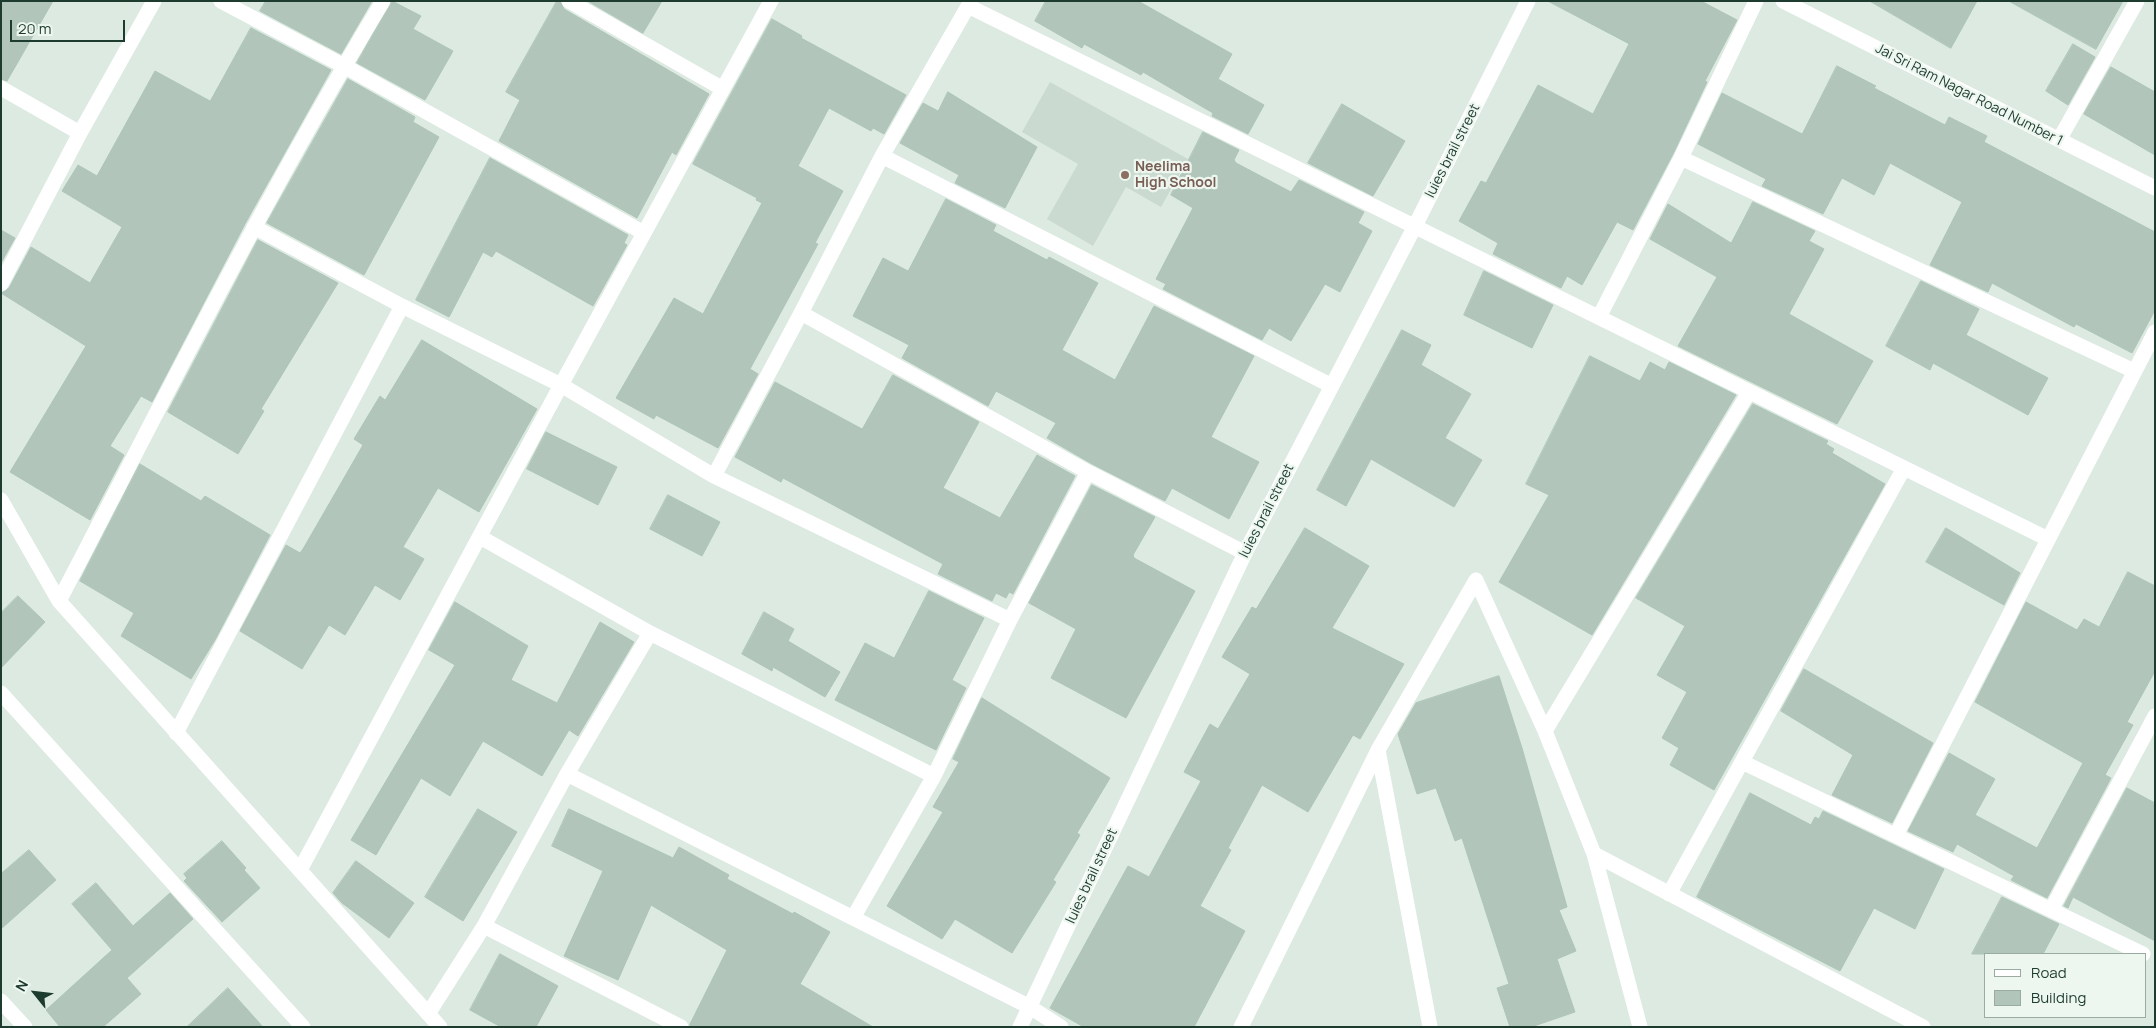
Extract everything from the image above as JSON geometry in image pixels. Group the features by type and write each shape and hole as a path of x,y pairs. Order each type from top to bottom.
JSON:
{"street":[{"path":"1,284 80,133 154,1"},
{"path":"222,1 344,66 644,233"},
{"path":"59,601 254,227 344,66 383,1"},
{"path":"300,870 561,385 771,1"},
{"name":"luies brail street","path":"1020,1027 1245,553 1415,226 1528,1"},
{"path":"1599,317 1682,158 1756,1"},
{"name":"Jai Sri Ram Nagar Road Number 1","path":"1783,1 2155,188"},
{"path":"2059,140 2137,1"},
{"path":"572,2 723,89"},
{"path":"714,476 801,314 882,156 969,4 2048,539"},
{"path":"1,88 80,133"},
{"path":"882,156 1332,386"},
{"path":"1682,158 2134,371"},
{"path":"254,227 402,306 561,385 714,476 1010,620"},
{"path":"176,733 402,306"},
{"path":"801,314 1088,472 1245,553"},
{"path":"1896,835 2155,332"},
{"path":"1545,730 1750,392"},
{"path":"1669,894 1904,468"},
{"path":"853,918 934,776 1010,620 1088,472"},
{"path":"1,500 59,601 440,1027"},
{"path":"480,537 650,633 934,776"},
{"path":"1245,1025 1378,750 1476,580 1545,730 1594,854 1640,1027"},
{"path":"428,1014 484,926 567,774 650,633"},
{"path":"1,693 303,1027"},
{"path":"2051,910 2155,716"},
{"path":"1378,750 1430,1027"},
{"path":"1742,762 2140,953"},
{"path":"567,774 1030,1008 1061,1027"},
{"path":"1594,854 1923,1027"},
{"path":"484,926 681,1027"},
{"path":"1,1001 25,1027"}],"shaded area":[{"name":"Neelima High School","path":"1050,82 1188,159 1161,207 1126,187 1093,246 1047,219 1078,164 1022,132"}],"building":[{"path":"1,1 53,1 7,81 1,79"},
{"path":"266,1 372,1 341,54 260,11"},
{"path":"392,1 421,16 413,29 453,51 425,100 357,63"},
{"path":"557,1 560,1 564,9 709,94 676,155 672,152 637,218 499,141 520,100 506,92"},
{"path":"588,1 662,1 643,33"},
{"path":"1046,1 1138,1 1232,54 1218,79 1264,105 1248,134 1212,116 1213,113 1143,72 1141,75 1084,44 1082,48 1035,21"},
{"path":"1548,1 1701,1 1737,20 1705,81 1707,82 1673,154 1633,230 1617,222 1582,285 1567,276 1561,288 1493,254 1498,243 1459,221 1481,181 1486,183 1538,85 1593,114 1629,44"},
{"path":"1870,1 1977,1 1951,48"},
{"path":"2009,1 2123,1 2096,49"},
{"path":"772,19 802,36 801,38 906,95 884,134 873,128 871,131 829,108 798,166 843,191 815,243 818,244 750,369 758,374 718,448 656,415 654,419 616,398 674,298 703,314 762,203 756,200 757,198 693,164"},
{"path":"251,28 331,70 246,222 152,402 141,396 110,446 124,455 90,520 10,472 86,346 1,293 9,288 31,247 90,283 122,227 62,191 78,165 97,176 155,71 210,101"},
{"path":"2073,44 2095,57 2068,105 2046,91"},
{"path":"1837,66 1876,86 1874,88 1945,125 1949,117 1987,136 1984,142 2155,232 2155,310 2132,353 2076,324 2074,327 1992,283 1988,292 1930,265 1962,202 1890,163 1874,195 1842,178 1823,214 1762,186 1766,179 1698,144 1722,93 1802,134"},
{"path":"2111,67 2155,92 2155,155 2084,114"},
{"path":"348,79 415,117 413,122 439,137 364,275 267,223"},
{"path":"948,92 1037,147 1005,208 955,183 959,175 900,143 923,103 938,111"},
{"path":"1342,104 1405,141 1373,196 1308,163"},
{"path":"1203,132 1239,150 1234,160 1236,163 1291,192 1299,180 1364,212 1358,223 1372,231 1340,292 1325,284 1291,341 1269,328 1262,340 1163,289 1166,284 1156,279 1193,208 1171,195"},
{"path":"490,158 628,235 624,243 627,245 593,306 496,251 492,257 483,252 449,317 416,300"},
{"path":"946,199 996,225 993,231 1047,260 1049,257 1098,283 1062,350 1115,380 1154,306 1254,356 1211,437 1259,462 1229,519 1172,488 1165,501 1092,464 1047,438 1056,423 996,391 988,406 902,358 909,345 853,316 883,258 908,271"},
{"path":"1753,202 1815,231 1809,241 1824,249 1789,314 1873,361 1837,424 1678,346 1717,277 1650,239 1668,204 1731,243"},
{"path":"1,230 15,238 1,263"},
{"path":"258,240 338,283 261,409 264,411 238,454 168,412"},
{"path":"1484,271 1553,305 1532,348 1464,315"},
{"path":"1921,281 1979,309 1966,335 2048,378 2028,415 1933,363 1930,370 1886,346"},
{"path":"1402,330 1431,345 1421,365 1471,394 1445,438 1482,460 1454,507 1371,459 1346,506 1317,490"},
{"path":"422,340 537,409 479,512 438,488 403,547 424,559 400,600 375,585 345,635 329,625 302,669 240,631 286,545 300,553 303,549 363,445 354,439 380,396 385,400"},
{"path":"1590,356 1640,381 1650,362 1665,370 1669,362 1736,395 1592,635 1499,582 1549,495 1526,484"},
{"path":"893,375 979,422 943,488 1000,518 1037,455 1075,476 1013,594 1009,592 1006,598 996,593 992,601 938,574 943,564 783,478 781,482 735,457 775,382 862,429"},
{"path":"1753,404 1828,441 1826,444 1834,449 1832,453 1885,484 1714,790 1670,765 1679,748 1662,738 1687,692 1657,675 1685,626 1636,598"},
{"path":"546,432 617,467 598,505 527,469"},
{"path":"140,464 201,501 205,496 270,535 215,640 191,679 121,636 134,613 80,581"},
{"path":"1092,485 1155,517 1133,555 1134,558 1195,591 1126,718 1051,678 1076,629 1029,603"},
{"path":"668,495 720,522 702,556 650,529"},
{"path":"1305,528 1369,566 1332,628 1404,664 1360,739 1353,735 1308,812 1262,785 1228,848 1231,850 1200,906 1245,931 1194,1027 1084,1027 1050,1008 1128,866 1149,877 1201,781 1184,772 1210,724 1218,729 1250,674 1222,657 1252,607 1256,609"},
{"path":"1946,528 2020,573 2004,605 1926,562"},
{"path":"2128,572 2155,586 2155,671 2127,722 2133,725 2105,775 2111,778 2047,898 2011,880 2014,876 1957,844 1953,852 1908,831 1949,753 1995,779 1975,815 2037,848 2083,763 1975,702 2026,602 2077,630 2084,619 2099,627"},
{"path":"929,591 984,618 952,680 966,688 936,750 835,700 865,643 894,658"},
{"path":"18,596 45,622 1,668 1,613"},
{"path":"455,602 528,646 511,680 557,703 600,622 634,642 578,736 569,730 542,776 483,741 450,796 421,778 376,855 351,840 455,665 429,650"},
{"path":"764,612 794,629 788,641 840,672 825,697 773,667 772,671 742,654"},
{"path":"1804,669 1933,743 1892,823 1832,795 1853,755 1781,711"},
{"path":"1499,676 1522,748 1567,907 1559,910 1576,951 1557,959 1575,1012 1531,1027 1510,1027 1497,988 1509,984 1462,838 1455,841 1436,788 1417,794 1398,734 1416,703"},
{"path":"982,698 1110,778 1077,833 1080,835 1053,880 1056,882 1012,953 955,919 942,939 887,906 943,812 933,807 959,762 953,759"},
{"path":"2127,788 2155,803 2155,941 2073,897 2068,908 2064,906"},
{"path":"1750,793 1811,825 1815,817 1819,819 1823,811 1944,869 1915,929 1874,908 1840,971 1697,897"},
{"path":"478,809 517,832 463,921 425,897"},
{"path":"569,809 673,858 679,847 729,875 727,879 830,932 800,984 873,1027 690,1027 727,950 651,905 618,980 564,956 603,871 552,846"},
{"path":"222,841 246,868 244,870 260,888 222,922 184,881 187,878 184,874"},
{"path":"29,850 56,880 1,929 1,874"},
{"path":"356,861 414,903 389,938 342,903 333,893"},
{"path":"96,883 133,926 170,893 193,919 127,978 141,994 103,1027 60,1027 46,1010 112,950 72,904"},
{"path":"2002,897 2059,924 2044,953 1972,954"},
{"path":"500,954 558,986 536,1027 501,1027 470,1010"},
{"path":"228,988 263,1027 187,1027"}],"place":[{"name":"Neelima High School","path":"1125,175"}]}
